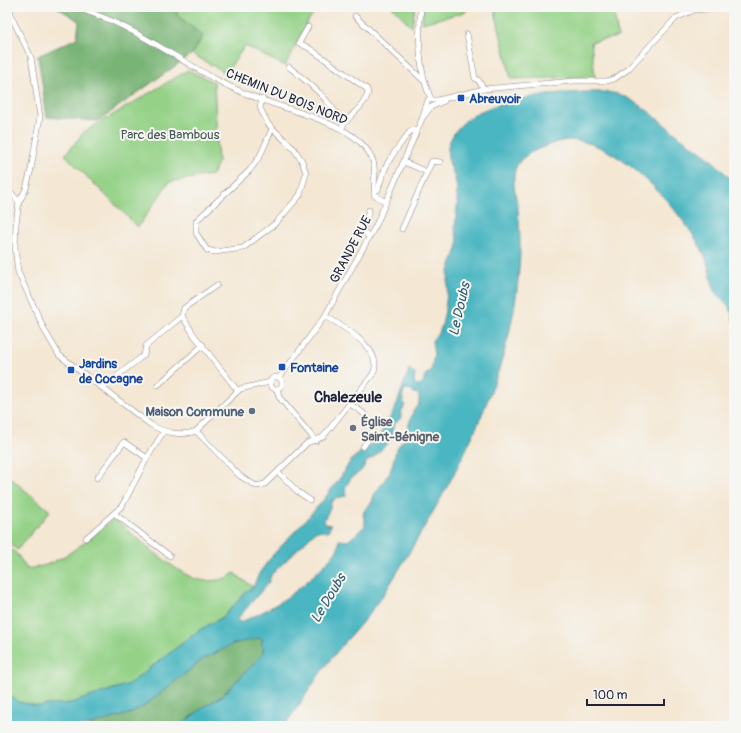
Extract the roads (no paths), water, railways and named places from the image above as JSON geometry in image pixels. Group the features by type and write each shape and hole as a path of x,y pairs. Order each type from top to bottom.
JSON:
{"street":[{"path":"10,7 11,16 31,57 40,117 31,169 26,189 19,202 15,247 17,265 21,278 45,330 59,354 151,425 164,431 187,434 196,430 244,387 270,382 273,378 279,378 282,384 277,389"},
{"name":"CHEMIN DU BOIS NORD","path":"76,7 118,24 248,95 342,127 357,138 369,152 375,166 374,195 386,202"},
{"path":"420,7 418,38 430,103 484,89 574,81 607,81 614,79 627,70 676,18 694,10 734,7"},
{"path":"355,16 425,82"},
{"path":"289,67 325,97 333,106 342,127 362,104 368,92 367,89 324,58 298,43 308,27"},
{"path":"467,34 475,78 484,89"},
{"path":"262,99 262,112 272,129 294,148 302,161 306,173 300,195 276,223 243,248 215,252 207,250 196,232 196,221 250,170 260,156 272,129"},
{"name":"GRANDE RUE","path":"279,378 325,316 369,237 430,103"},
{"path":"378,190 384,169 391,156 412,130 417,131"},
{"path":"402,229 432,161 440,162"},
{"path":"404,162 427,172"},
{"path":"7,188 19,202"},
{"path":"369,210 363,232 369,237"},
{"path":"102,386 144,355 146,346 182,316 184,308 217,284"},
{"path":"182,316 194,335 238,391"},
{"path":"196,430 249,483 256,486 265,484 307,443 316,441 329,430 373,374 376,368 376,362 374,355 351,332 325,316"},
{"path":"158,385 203,345"},
{"path":"270,382 271,387 277,389"},
{"path":"277,389 279,397 316,441"},
{"path":"350,404 362,412 373,425 372,434 363,447"},
{"path":"86,538 115,514 128,496 147,458 164,431"},
{"path":"97,478 124,442 147,458"},
{"path":"278,472 298,492 310,500"},
{"path":"115,514 170,556"}],"water":[{"name":"Le Doubs","path":"606,92 626,97 648,111 710,159 728,177 734,177 734,322 732,312 729,307 715,291 706,259 694,236 662,195 641,175 620,158 597,146 575,141 554,143 531,152 520,161 514,172 520,242 519,273 515,304 509,334 501,361 482,414 444,492 389,586 373,609 324,668 284,726 180,726 201,709 222,696 262,655 264,647 261,645 263,639 259,638 233,644 202,660 143,707 129,714 86,726 7,726 7,694 19,702 37,706 71,703 129,684 201,629 223,617 247,591 253,587 260,572 272,556 321,503 340,478 351,460 378,438 395,409 409,369 415,374 414,383 418,386 423,384 425,375 431,371 434,355 432,341 439,332 443,320 449,272 458,243 455,228 457,201 456,184 448,157 449,143 453,135 462,124 486,109 516,100 560,93","holes":["405,389 410,389 414,393 419,394 419,404 414,409 404,439 397,448 390,472 374,495 372,502 364,511 363,516 365,526 348,541 339,540 337,551 332,557 295,592 263,612 238,623 239,617 269,582 271,575 315,532 321,530 327,532 330,528 331,525 325,524 324,520 330,508 331,502 336,498 346,496 345,488 351,478 361,471 368,460 374,457 392,439 393,426 401,418 401,412 405,405 402,397"]}],"place":[{"name":"Abreuvoir","path":"461,98"},
{"name":"Fontaine","path":"282,367"},
{"name":"Jardins de Cocagne","path":"71,370"},
{"name":"Maison Commune","path":"252,411"},
{"name":"Église Saint-Bénigne","path":"353,428"}],"district":[{"name":"Chalezeule","path":"348,397"}],"park label":[{"name":"Parc des Bambous","path":"170,134"}]}
